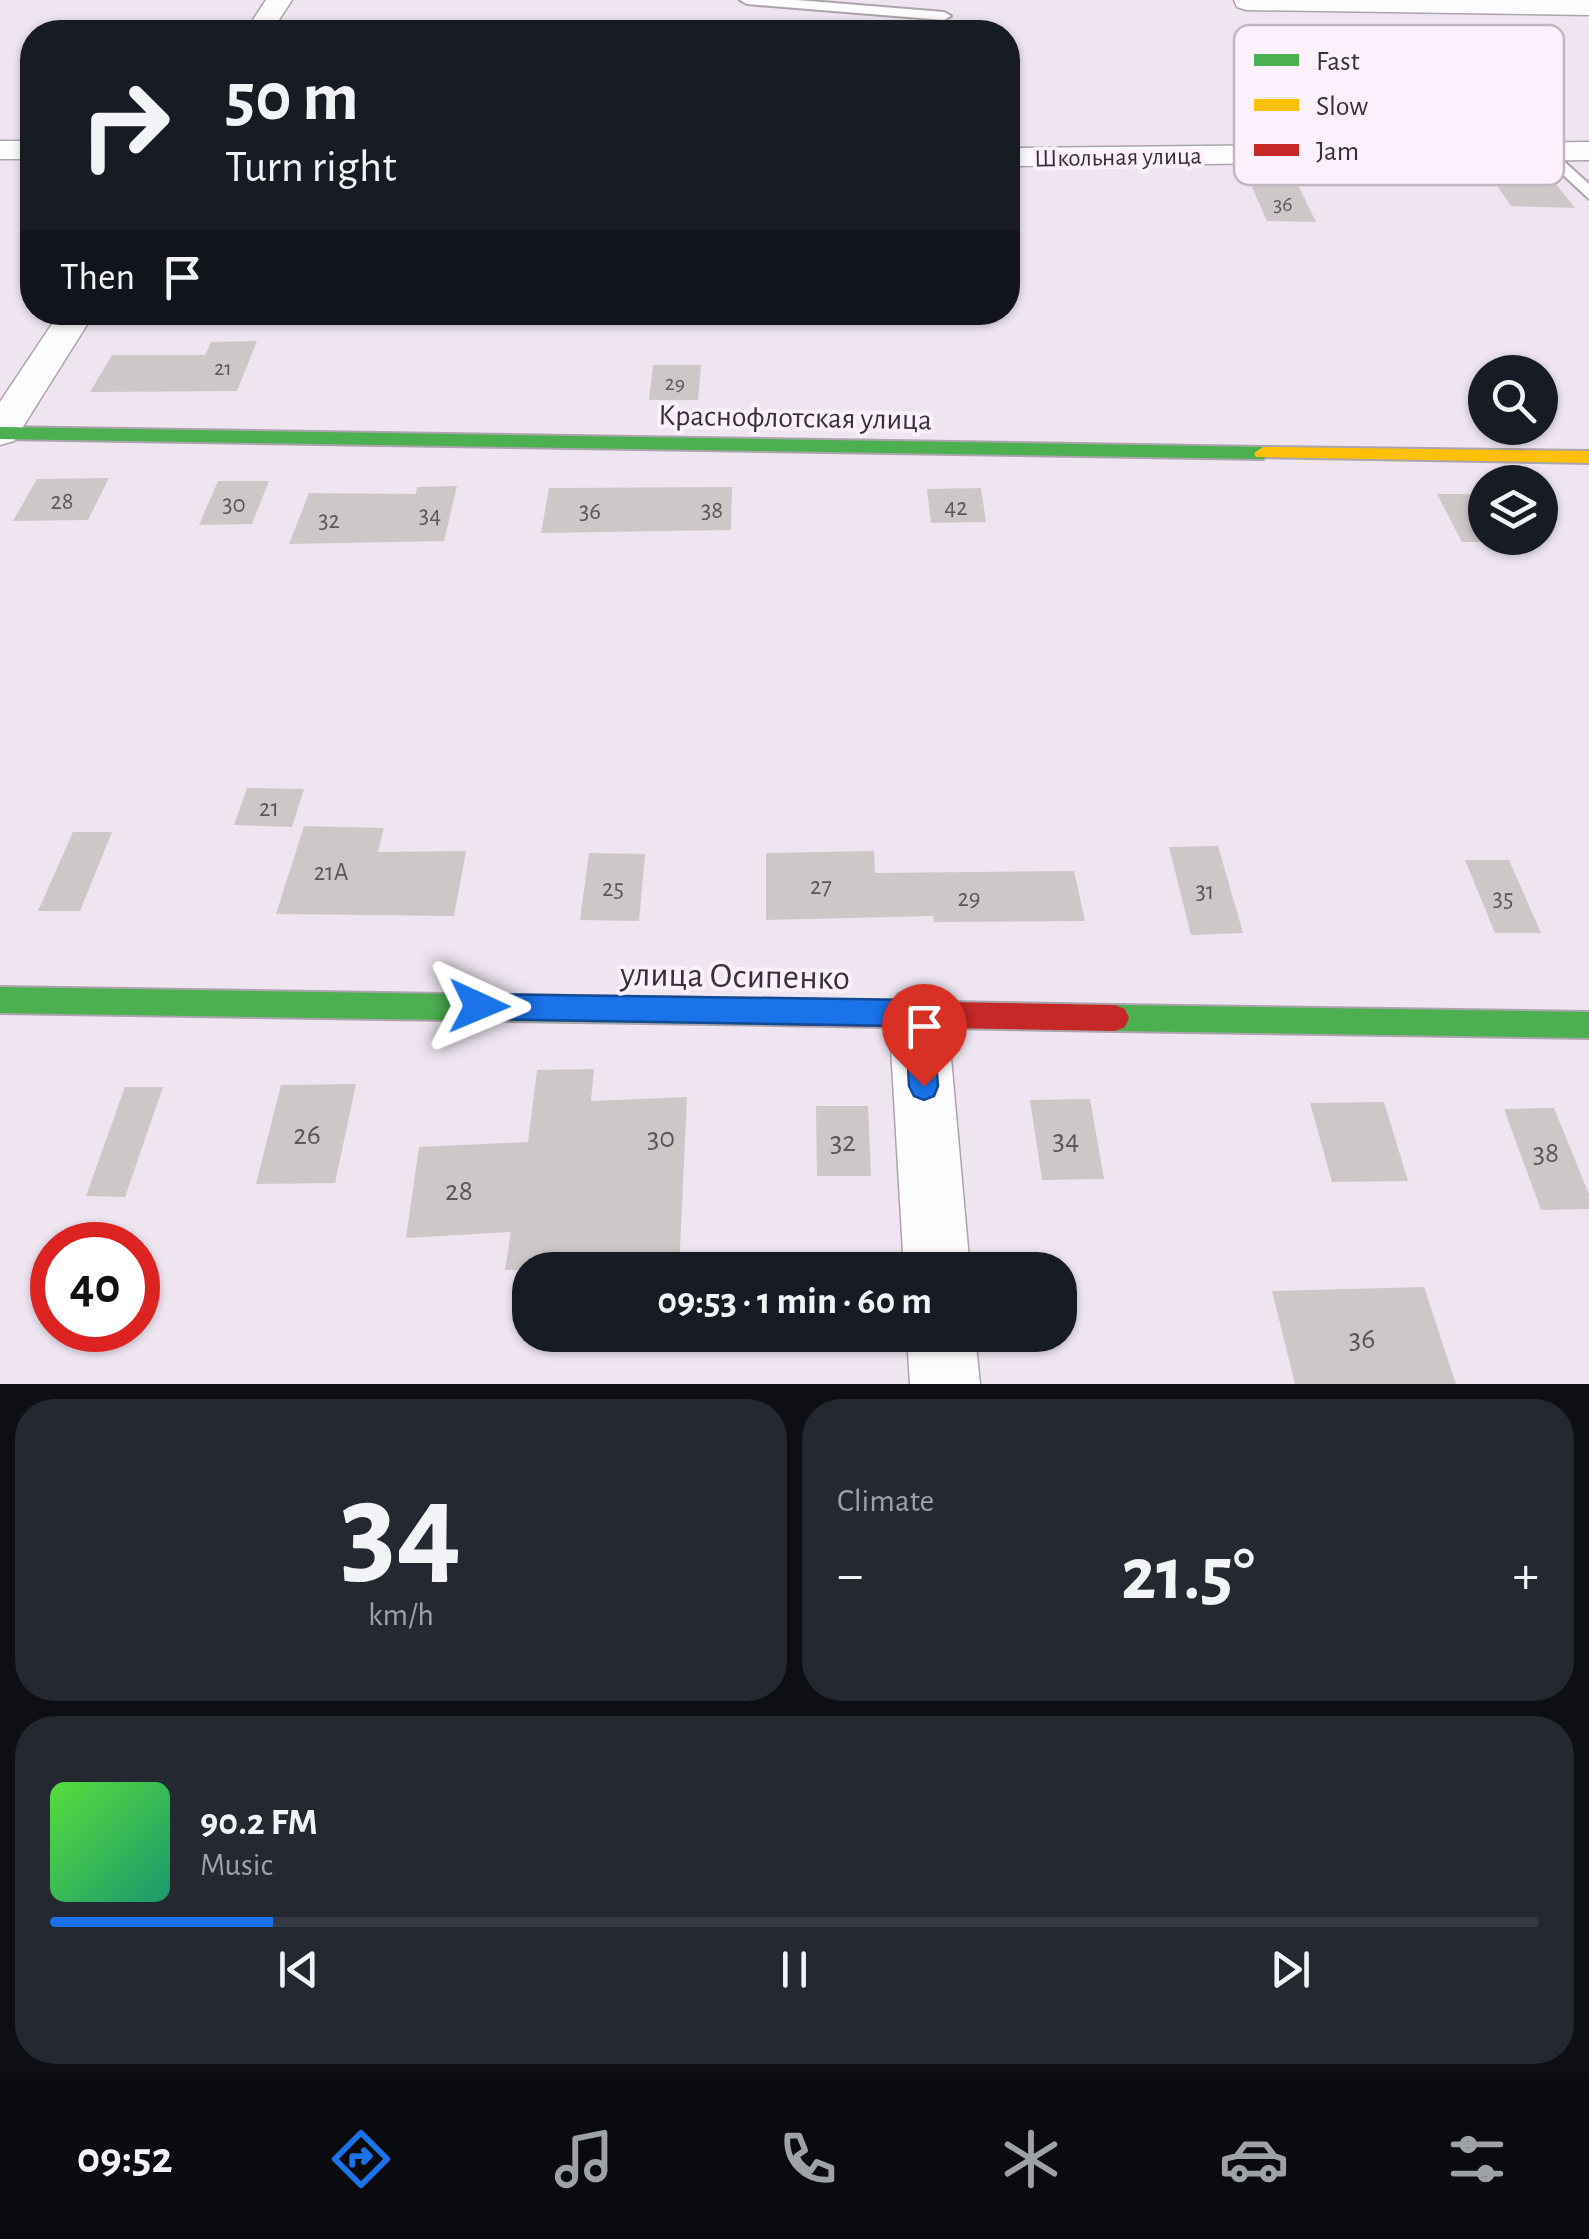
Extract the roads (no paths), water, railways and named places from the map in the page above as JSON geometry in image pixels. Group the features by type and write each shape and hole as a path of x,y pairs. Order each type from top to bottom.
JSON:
{"street":[{"path":"1246,2 1589,8"},
{"name":"Школьная улица","path":"1020,157 1234,154"},
{"path":"0,432 70,325"},
{"name":"Краснофлотская улица","path":"0,432 562,444 1589,457"},
{"name":"улица Осипенко","path":"0,1000 1589,1025"},
{"path":"918,1013 936,1252"},
{"path":"942,1352 945,1384"}],"lane":[{"path":"747,0 944,16"},
{"path":"1564,169 1589,194"}]}
